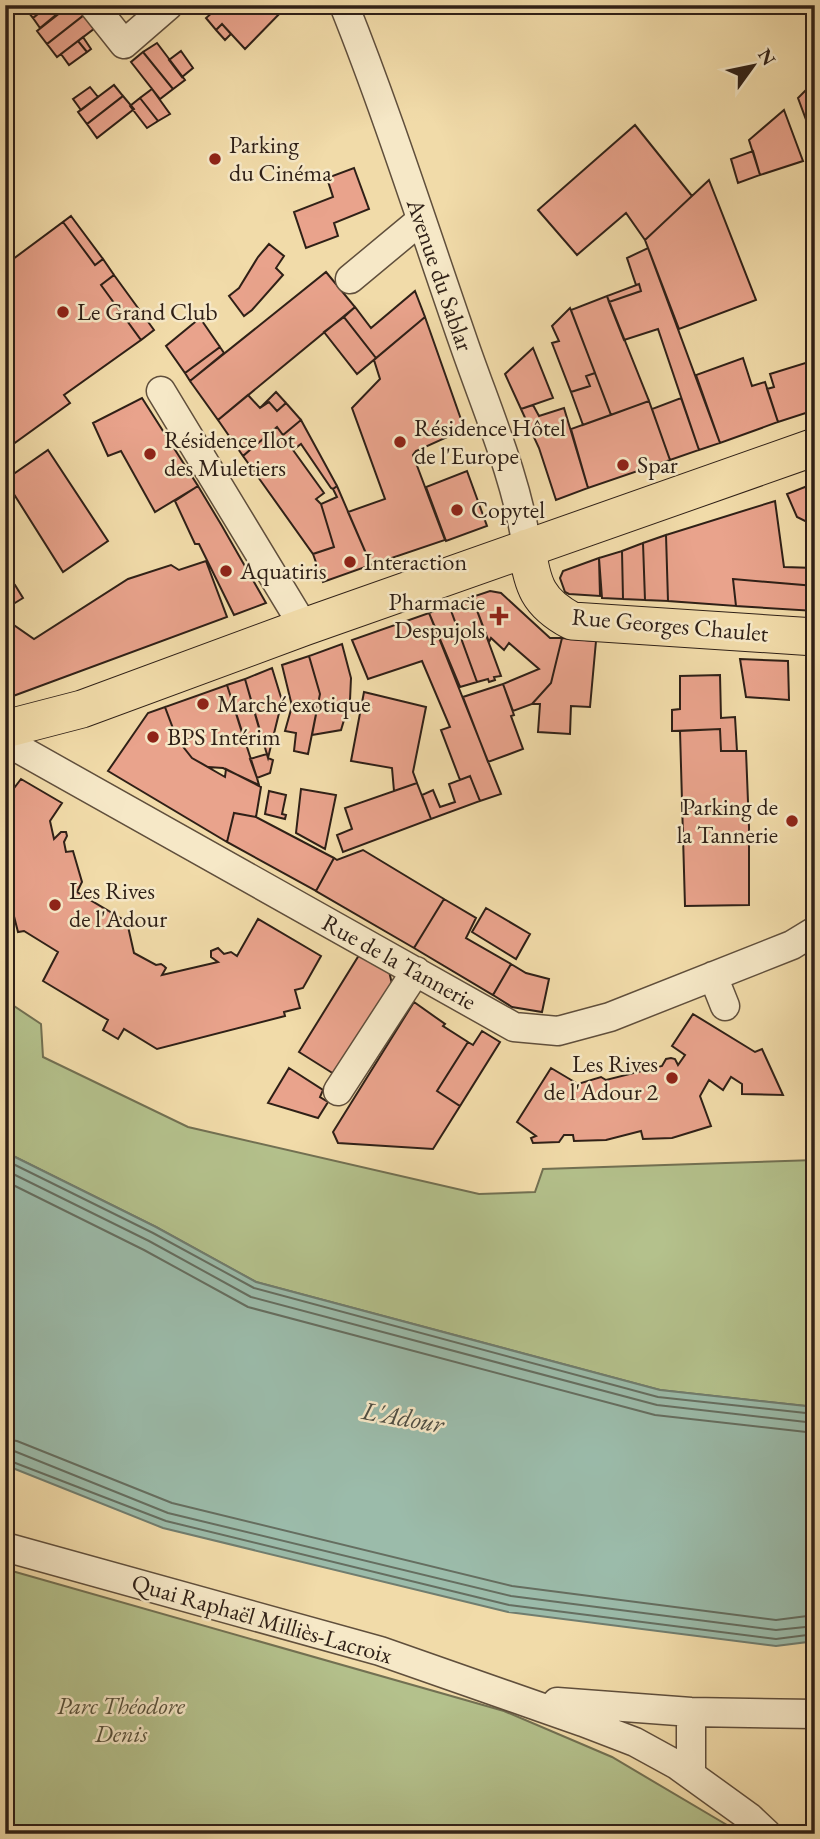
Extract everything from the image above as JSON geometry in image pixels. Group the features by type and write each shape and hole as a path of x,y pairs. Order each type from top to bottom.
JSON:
{"main road":[{"path":"5,729 82,709 304,627 815,447"},
{"name":"Rue Georges Chaulet","path":"527,548 530,571 543,598 553,610 572,621 815,637"}],"street":[{"path":"93,5 124,44 169,5"},
{"name":"Avenue du Sablar","path":"344,5 523,517 527,548"},
{"path":"350,279 421,219"},
{"path":"161,391 304,627"},
{"name":"Rue de la Tannerie","path":"5,741 514,1027 558,1031 610,1017 792,945 815,931"},
{"path":"338,1091 416,971"},
{"path":"713,976 725,1006"},
{"name":"Quai Raphaël Milliès-Lacroix","path":"5,1547 380,1651 635,1742 691,1775 749,1817 767,1834"},
{"name":"Quai Raphaël Milliès-Lacroix","path":"516,1698 691,1712 815,1714"},
{"path":"691,1712 691,1775"}],"green space":[{"path":"5,1000 41,1024 43,1057 188,1127 479,1194 535,1192 543,1169 815,1160 815,1407 660,1390 256,1282 156,1227 5,1152"},
{"name":"Parc Théodore Denis","path":"5,1569 504,1711 612,1757 727,1825 737,1834 5,1834"}],"water":[{"name":"L'Adour","path":"5,1152 156,1227 256,1282 660,1390 815,1407 815,1641 776,1646 508,1612 163,1528 5,1465"}],"building":[{"path":"29,5 49,5 33,18 25,8"},
{"path":"49,5 57,14 40,28 33,18"},
{"path":"70,5 77,5 84,15 47,44 37,31"},
{"path":"221,5 229,5 235,11 241,5 288,5 245,49 222,24 216,30 206,18"},
{"path":"84,15 95,28 57,57 47,44"},
{"path":"222,24 231,34 225,40 216,30"},
{"path":"83,37 91,49 87,52 78,41"},
{"path":"78,41 87,52 69,65 61,54"},
{"path":"157,43 185,80 173,89 143,52"},
{"path":"181,51 193,68 182,77 169,60"},
{"path":"143,52 173,89 160,99 131,62"},
{"path":"815,81 815,144 798,98"},
{"path":"114,85 123,96 87,124 78,112"},
{"path":"90,87 98,97 81,110 73,99"},
{"path":"152,89 170,114 158,121 140,98"},
{"path":"123,96 134,109 97,138 87,124"},
{"path":"140,98 158,121 147,128 130,106"},
{"path":"784,110 803,161 760,175 749,140"},
{"path":"635,125 692,196 645,240 626,213 577,255 538,210"},
{"path":"753,151 760,175 738,183 731,159"},
{"path":"354,168 369,209 334,223 338,236 306,248 294,212 333,197 327,178"},
{"path":"709,180 756,300 679,329 645,240"},
{"path":"71,216 103,259 95,265 63,222"},
{"name":"Le Grand Club","path":"63,222 95,265 103,259 114,275 101,285 141,340 64,395 70,403 5,450 5,265"},
{"path":"269,244 284,256 276,268 283,275 244,316 229,296 239,288"},
{"path":"648,248 720,443 699,450 658,329 624,340 609,302 641,291 639,284 636,285 627,258"},
{"path":"326,272 355,307 218,420 190,381"},
{"path":"114,275 154,330 141,340 101,285"},
{"path":"639,284 641,291 609,302 607,296"},
{"path":"415,291 425,317 376,358 344,317 355,307 371,328"},
{"path":"607,296 649,401 611,415 571,310"},
{"path":"570,308 595,373 586,376 590,386 571,392 552,343 559,341 552,326"},
{"path":"344,317 376,358 357,374 324,332"},
{"name":"Résidence Hôtel de l'Europe","path":"425,317 463,425 454,434 416,451 413,455 445,540 371,565 348,512 385,499 352,408 380,379 374,360"},
{"path":"200,318 220,347 185,373 166,346"},
{"path":"220,347 224,353 190,381 185,373"},
{"path":"533,348 553,398 521,409 505,374"},
{"path":"743,358 752,386 765,382 778,422 720,443 696,375"},
{"path":"815,360 815,410 778,422 767,389 774,387 770,374"},
{"path":"595,373 611,415 583,425 571,392 590,386 586,376"},
{"path":"276,392 286,403 277,411 269,402 260,408"},
{"path":"248,395 260,408 269,402 277,411 286,403 301,420 283,435 277,427 243,456 218,420"},
{"name":"Résidence Ilot des Muletiers","path":"142,398 198,486 155,512 121,451 108,456 93,423"},
{"path":"681,398 699,450 670,460 652,409"},
{"path":"649,401 670,460 588,488 571,429"},
{"path":"533,405 539,416 564,408 588,488 556,500 539,448 521,409"},
{"path":"301,420 337,486 331,488 301,444 293,450 324,493 316,499 321,504 334,547 313,554 243,456 277,427 283,435"},
{"path":"48,450 108,541 63,572 5,480"},
{"path":"467,471 487,526 446,541 426,487"},
{"path":"815,483 815,526 797,517 787,494"},
{"path":"198,486 266,603 234,615 175,501"},
{"path":"337,486 371,565 323,582 313,554 334,547 321,504 337,497 333,489"},
{"path":"775,501 784,567 815,568 815,586 733,579 736,606 668,601 666,535"},
{"path":"666,535 668,601 645,600 643,543"},
{"path":"643,543 645,600 623,599 622,551"},
{"path":"622,551 623,599 602,598 599,558"},
{"path":"599,558 600,596 565,592 560,578 563,571"},
{"path":"206,561 227,617 5,699 5,619 34,639 128,579 171,565 179,570"},
{"path":"733,579 815,586 815,611 736,606"},
{"path":"15,585 23,598 5,609 5,589"},
{"path":"490,591 501,593 550,638 562,638 551,683 532,704 513,711 503,684 539,669 509,643 504,650 491,638 489,642 472,597"},
{"path":"472,597 501,676 494,677 495,680 489,682 488,679 477,682 449,605"},
{"path":"449,605 477,682 460,687 429,613"},
{"path":"429,613 501,794 480,801 470,776 460,780 441,730 450,727 422,661 368,679 352,640"},
{"path":"562,638 596,641 590,707 571,706 570,734 538,732 540,704 532,704 551,683"},
{"path":"342,644 351,678 350,700 341,730 312,735 320,694 309,656"},
{"path":"309,656 320,694 308,754 294,751 296,733 285,731 292,706 282,665"},
{"path":"740,659 788,661 789,700 746,697"},
{"path":"272,668 283,704 268,758 245,679"},
{"path":"720,675 721,718 735,717 737,751 721,751 720,729 672,731 672,710 680,709 680,676"},
{"path":"245,679 261,735 244,739 227,685"},
{"path":"503,684 523,749 488,762 463,697"},
{"path":"227,685 259,785 223,768 208,767 192,758 177,739 165,707"},
{"path":"364,692 426,707 413,772 417,783 394,791 392,768 351,761"},
{"path":"165,707 177,739 192,758 225,777 226,769 261,787 256,817 234,813 227,842 108,771 148,713"},
{"path":"720,729 721,751 746,751 749,905 685,906 680,731"},
{"path":"267,754 268,758 273,760 270,773 257,778 250,759"},
{"path":"470,776 480,801 431,819 422,795 433,790 440,807 455,802 449,784"},
{"name":"Les Rives de l'Adour","path":"21,779 62,803 50,821 54,839 61,832 66,832 66,852 73,851 82,882 77,892 127,922 134,953 156,965 164,966 166,968 162,975 218,962 211,957 211,951 218,948 224,954 231,952 237,956 258,919 321,956 303,988 295,990 300,1008 284,1012 285,1016 157,1049 124,1029 118,1039 103,1030 108,1020 43,981 58,952 24,931 18,932 6,885 13,883 9,867 5,868 5,800"},
{"path":"417,783 431,819 343,852 337,835 352,829 345,808"},
{"path":"301,789 336,795 325,849 296,833"},
{"path":"269,791 286,795 282,814 286,815 285,819 265,814"},
{"path":"234,813 256,817 334,858 316,891 227,842"},
{"path":"363,850 444,899 414,948 316,891 334,858 337,860"},
{"path":"444,899 476,918 466,938 511,964 493,995 414,948"},
{"path":"486,908 530,934 516,959 472,932"},
{"path":"361,952 389,971 392,984 334,1074 299,1052"},
{"path":"511,964 526,973 549,979 542,1012 512,1007 493,995"},
{"path":"414,1002 468,1042 437,1091 460,1106 433,1149 338,1143 333,1132"},
{"name":"Les Rives de l'Adour 2","path":"693,1014 755,1052 762,1049 783,1095 742,1094 742,1084 731,1077 723,1090 709,1080 700,1096 711,1126 672,1138 643,1139 641,1131 606,1140 574,1141 573,1135 564,1135 559,1142 533,1143 531,1138 536,1136 517,1122 551,1068 578,1084 662,1066 666,1059 671,1058 675,1059 678,1065 685,1055 672,1046"},
{"path":"482,1031 500,1042 460,1106 437,1091 468,1042 473,1045"},
{"path":"289,1068 323,1090 320,1097 328,1102 318,1118 268,1103"}],"place":[{"name":"Parking du Cinéma","path":"215,159"},
{"name":"Le Grand Club","path":"63,312"},
{"name":"Résidence Hôtel de l'Europe","path":"400,442"},
{"name":"Résidence Ilot des Muletiers","path":"150,454"},
{"name":"Spar","path":"623,465"},
{"name":"Copytel","path":"457,510"},
{"name":"Interaction","path":"350,562"},
{"name":"Aquatiris","path":"226,571"},
{"name":"Pharmacie Despujols","path":"499,616"},
{"name":"Marché exotique","path":"203,704"},
{"name":"BPS Intérim","path":"153,737"},
{"name":"Parking de la Tannerie","path":"792,821"},
{"name":"Les Rives de l'Adour","path":"55,905"},
{"name":"Les Rives de l'Adour 2","path":"672,1078"}]}
